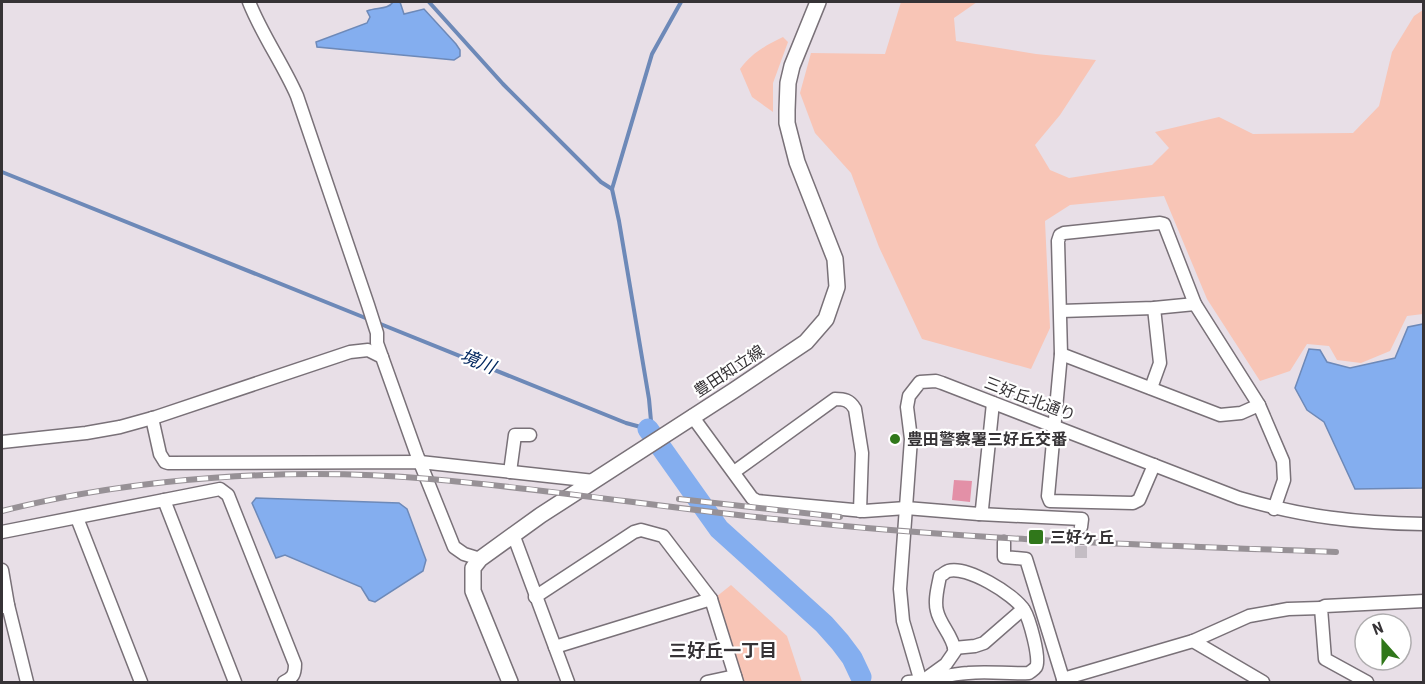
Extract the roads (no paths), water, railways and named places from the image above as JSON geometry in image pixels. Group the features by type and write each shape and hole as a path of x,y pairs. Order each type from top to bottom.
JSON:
{"main road":[{"name":"豊田知立線","path":"480,560 513,534 806,342 825,319 837,287 835,259 797,162 787,123 787,98 792,66 818,2"},
{"path":"480,560 473,568 473,591 510,682"}],"street":[{"path":"249,2 297,96 377,333 377,343 454,547 480,560"},
{"path":"1154,465 1139,500 1133,503 1050,501 1047,495 1061,354 1058,241 1060,235 1064,233 1160,223 1167,228 1195,304 1259,405 1283,461 1284,480 1274,508"},
{"path":"1061,311 1154,308 1195,304"},
{"path":"1151,388 1160,363 1154,308"},
{"path":"2,442 104,431 152,418 350,352 368,350 382,357"},
{"path":"1061,354 1220,415 1241,413 1259,405"},
{"name":"三好丘北通り","path":"921,682 903,621 900,589 911,439 907,407 914,387 925,381 936,381 1239,498 1310,517 1349,522 1424,524"},
{"path":"734,472 835,399 844,399 852,403 855,409 862,453 860,510"},
{"path":"979,514 982,509 993,403"},
{"path":"692,416 757,501 860,510 906,508 1082,519 1082,527"},
{"path":"152,418 162,458 168,463 420,462 594,481"},
{"path":"510,472 515,435 530,435"},
{"path":"2,532 220,489 228,495 294,664 295,673 290,680 284,682"},
{"path":"164,500 235,682"},
{"path":"77,518 141,682"},
{"path":"535,597 634,532 641,530 663,536 711,599 736,679 706,682"},
{"path":"513,534 568,682"},
{"path":"1004,542 1004,557 1026,559 1063,681 1193,641 1249,616 1288,609 1424,601"},
{"path":"2,570 5,606 27,682"},
{"path":"908,682 921,682 971,672 1002,675 1029,674 1036,667 1038,656 1023,609 997,586 974,575 955,570 940,576 936,603 937,613 953,639 954,648 951,660 921,682"},
{"path":"555,647 711,599"},
{"path":"1321,608 1325,659 1367,682"},
{"path":"954,648 984,643 1023,609"},
{"path":"1193,641 1263,682"}],"water":[{"path":"393,2 400,2 404,14 424,9 456,44 460,50 460,56 454,60 317,47 316,42 367,23 370,17 367,11 391,5"},
{"path":"1423,324 1423,486 1422,488 1355,489 1324,422 1307,410 1295,388 1309,349 1320,350 1327,362 1350,368 1395,358 1408,327"},
{"path":"256,498 399,503 407,509 426,560 423,571 375,602 369,600 361,587 285,555 276,558 252,503"}],"waterway":[{"path":"429,2 503,84 601,182 612,189"},
{"path":"378,323 626,423 648,429 651,421 649,399 612,189 652,54 681,2"},
{"name":"境川","path":"2,172 368,319"},
{"name":"境川","path":"648,429 719,529 824,624 852,658 861,677"}],"tunnel":[{"path":"1081,527 1081,558"}],"railway":[{"path":"2,511 53,499 160,483 214,478 323,474 474,483 853,527 1060,541 1336,552"},
{"path":"679,499 840,517"}],"place":[{"name":"豊田警察署三好丘交番","path":"895,439"},
{"name":"三好ヶ丘","path":"1036,537"}],"district":[{"name":"三好丘一丁目","path":"723,650"}]}
